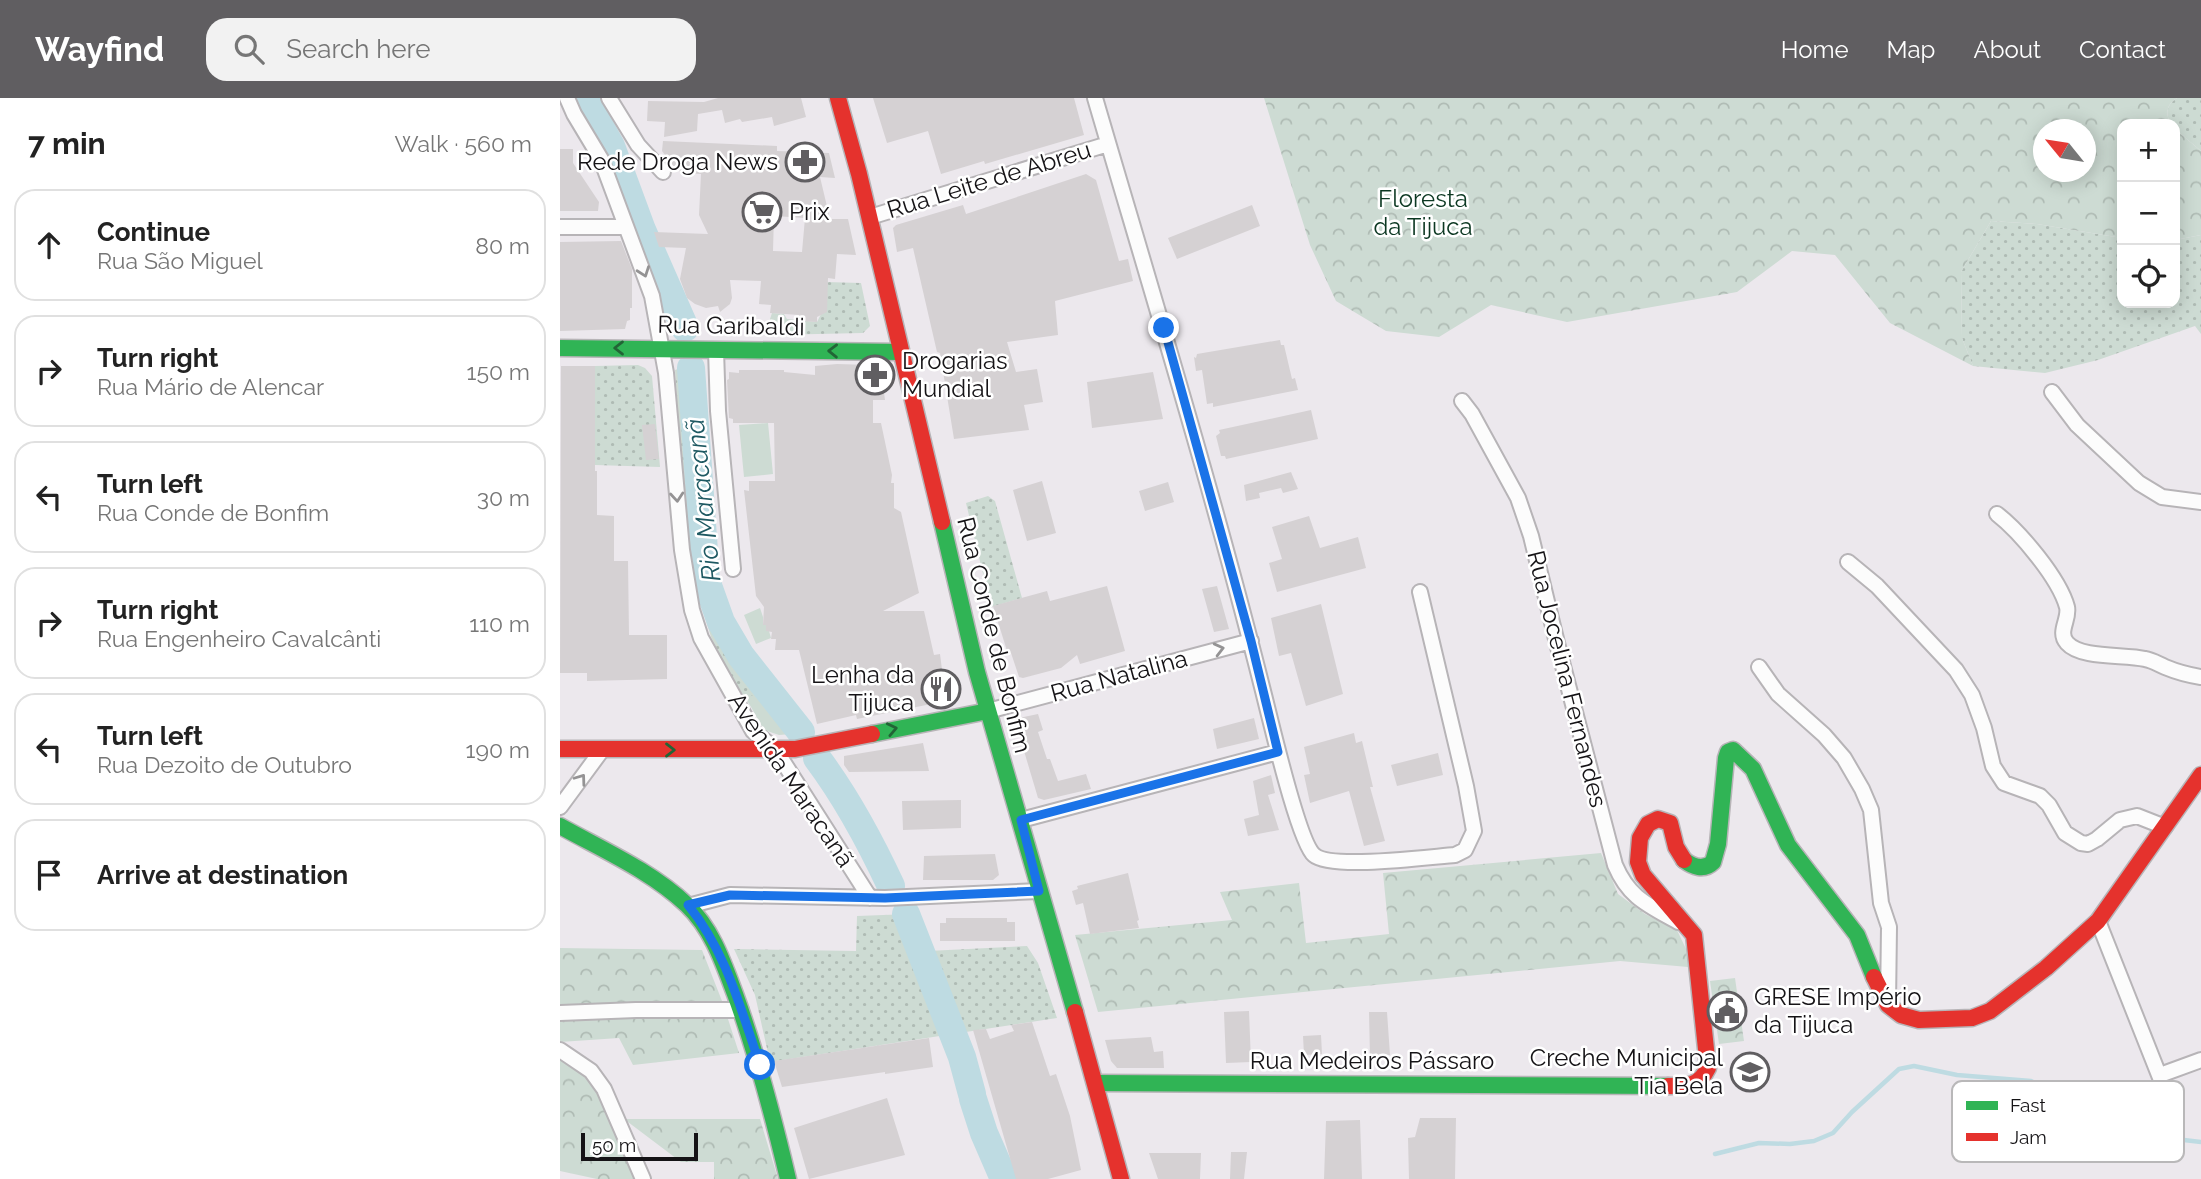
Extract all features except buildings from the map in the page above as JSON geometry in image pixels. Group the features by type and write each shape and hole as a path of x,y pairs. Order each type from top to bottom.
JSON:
{"street":[{"name":"Avenida Maracanã","path":"568,98 574,114 601,159 670,349 682,550 692,610 701,638 753,731 775,749 877,898"},
{"path":"609,98 638,145 663,172"},
{"name":"Rua Conde de Bonfim","path":"838,98 870,217 988,711 1096,1083 1121,1179"},
{"path":"1095,98 1158,307 1251,641 1278,752 1307,847 1320,860 1341,863 1455,855 1465,850 1474,831 1466,786 1420,593"},
{"name":"Rua Leite de Abreu","path":"870,217 1108,144"},
{"path":"560,227 626,227"},
{"name":"Rua Garibaldi","path":"560,348 901,352"},
{"path":"708,349 719,411 733,569"},
{"path":"2052,392 2077,425 2139,482 2162,496 2201,502"},
{"name":"Rua Jocelina Fernandes","path":"1462,401 1472,414 1518,498 1531,536 1556,643 1615,865 1631,892 1649,907 1676,921 1694,935"},
{"path":"1997,514 2020,535 2056,581 2067,607 2068,617 2063,635 2070,646 2090,653 2145,659 2176,672 2201,677"},
{"path":"1848,562 1877,586 1956,670 1972,695 1984,728 1993,766 2004,783 2040,796 2049,805 2065,833 2081,843 2088,844 2120,820 2137,816 2165,827"},
{"name":"Rua Natalina","path":"988,711 1251,641"},
{"path":"1759,667 1778,694 1824,735 1844,758 1871,810 1881,903 1889,927 1888,1005"},
{"path":"560,750 794,748 988,711"},
{"path":"560,807 602,750"},
{"path":"1694,935 1643,875 1638,862 1640,838 1648,824 1653,820 1662,820 1670,823 1677,848 1690,865 1706,867 1713,863 1718,841 1726,758 1728,752 1733,750 1753,769 1788,845 1857,935 1880,993 1888,1005 1902,1015 1919,1020 1972,1017 1990,1011 2020,990 2098,920 2122,890 2201,775"},
{"path":"1021,820 1278,752"},
{"path":"560,826 653,877 688,905 705,926 726,968 760,1065 788,1179"},
{"path":"688,905 730,895 909,898 1039,891"},
{"path":"2098,920 2162,1081"},
{"name":"Rua Medeiros Pássaro","path":"1096,1083 1691,1086 1704,1078 1708,1068 1694,935"},
{"path":"560,1013 741,1010"},
{"path":"560,1050 591,1071 604,1089 643,1179"},
{"path":"2160,1075 2201,1060"}],"green space":[{"name":"Floresta da Tijuca","path":"1264,98 2177,98 2168,110 2169,119 2117,119 2117,237 2037,224 1991,221 1961,272 1962,338 1973,366 1890,323 1835,255 1792,251 1737,292 1567,322 1491,305 1439,337 1386,331 1336,301 1310,245"},
{"path":"2177,98 2201,98 2201,151 2180,133 2180,119 2169,119 2167,113"},
{"path":"2180,133 2201,151 2201,235 2180,239"},
{"path":"1991,221 2037,224 2117,237 2117,308 2180,308 2180,239 2201,235 2201,334 2195,326 2098,360 2045,373 1973,366 1962,338 1961,272"},
{"path":"826,282 861,283 870,326 863,333 773,335 768,325 772,313 784,314 787,319 817,322 822,312 827,312"},
{"path":"638,365 652,376 660,467 595,465 595,366"},
{"path":"681,368 685,481 695,530 698,577 720,640 733,662 759,692 751,697 751,707 729,673 711,637 695,585 682,480 675,370"},
{"path":"768,423 773,474 744,477 739,425"},
{"path":"988,496 995,501 1022,598 991,607 966,503"},
{"path":"760,608 763,624 766,625 766,631 769,631 771,638 756,644 744,615"},
{"path":"759,692 791,734 779,735 764,730 751,707 751,696"},
{"path":"1601,853 1618,894 1645,914 1677,930 1686,949 1688,967 1620,961 1098,1012 1075,935 1232,920 1220,892 1299,883 1306,943 1389,934 1383,873"},
{"path":"910,914 928,951 1027,946 1038,963 1057,1018 770,1062 755,995 734,949 856,951 857,916"},
{"path":"560,948 702,950 722,1001 560,1006"},
{"name":"GRESE Império da Tijuca","path":"1735,978 1744,1041 1719,1044 1710,981"},
{"path":"728,1019 739,1053 633,1065 619,1038 560,1042 560,1020"},
{"path":"560,1060 572,1064 592,1082 636,1179 597,1179 560,1171"},
{"path":"624,1119 760,1119 778,1179 714,1179 714,1162 681,1162"}],"waterway":[{"name":"Rio Maracanã","path":"584,98 611,146 642,230 685,328"},
{"name":"Rio Maracanã","path":"691,368 706,580 721,622 741,656 801,732"},
{"name":"Rio Maracanã","path":"817,758 857,820 891,886"},
{"name":"Rio Maracanã","path":"906,914 962,1057 972,1094"},
{"path":"1715,1154 1759,1143 1790,1144 1814,1141 1833,1133 1899,1069 1914,1066 1957,1075 2031,1081"},
{"name":"Rio Maracanã","path":"973,1099 1004,1179"},
{"path":"2184,1140 2201,1142"}],"traffic: fast":[{"path":"560,348 901,352"},
{"path":"942,522 977,672 1075,1012"},
{"path":"872,734 988,711"},
{"path":"1684,860 1698,867 1713,862 1718,844 1726,758 1728,752 1733,750 1753,769 1788,845 1857,935 1874,977"},
{"path":"560,826 658,882 696,914 710,935 743,1017 788,1179"},
{"path":"1096,1083 1668,1086"}],"traffic: jam":[{"path":"838,98 859,174 942,522"},
{"path":"560,749 795,749 872,734"},
{"path":"1874,977 1888,1005 1901,1015 1919,1020 1972,1018 1990,1011 2046,968 2098,921 2201,775"},
{"path":"1668,1086 1696,1082 1708,1068 1694,935 1643,875 1638,862 1640,838 1648,824 1658,819 1670,823 1676,847 1684,860"},
{"path":"1075,1012 1121,1179"}],"place":[{"name":"Rede Droga News","path":"805,162"},
{"name":"Prix","path":"762,212"},
{"name":"Drogarias Mundial","path":"875,375"},
{"name":"Lenha da Tijuca","path":"941,689"},
{"name":"GRESE Império da Tijuca","path":"1727,1011"},
{"name":"Creche Municipal Tia Bela","path":"1750,1072"}],"route":[{"path":"760,1065 726,968 705,926 688,905 730,895 909,898 1039,891 1021,820 1278,752 1251,641 1164,328"}]}
